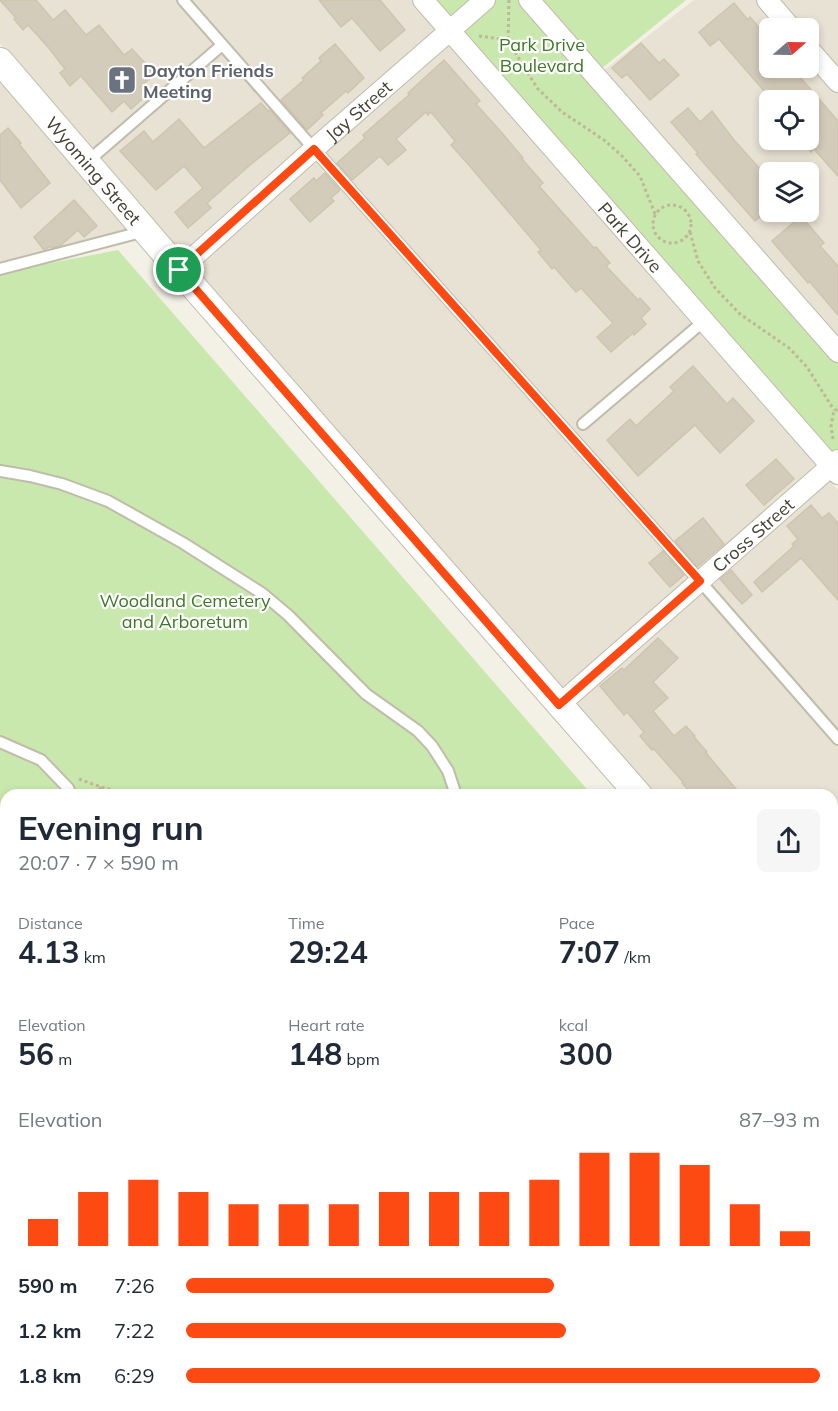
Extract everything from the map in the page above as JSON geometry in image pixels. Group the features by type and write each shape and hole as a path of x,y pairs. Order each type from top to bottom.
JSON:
{"street":[{"name":"Park Drive","path":"423,0 704,321 836,462"},
{"name":"Jay Street","path":"179,270 486,0"},
{"path":"529,0 838,352"},
{"path":"767,0 782,18"},
{"path":"819,60 837,79"},
{"name":"Wyoming Street","path":"0,61 179,270 634,789"},
{"name":"Cross Street","path":"559,705 836,462"}],"lane":[{"path":"183,0 838,739"},
{"path":"87,162 222,45"},
{"path":"0,269 145,230"},
{"path":"583,424 704,321"},
{"path":"0,471 51,481 96,495 183,543 274,602 366,694 418,731 441,758 455,789"},
{"path":"0,742 41,760 68,789"}],"path":[{"path":"508,0 508,40 538,89 562,112 604,140 623,157 640,176 655,214"},
{"path":"471,35 508,40"},
{"path":"671,204 684,208 692,226 690,232 681,241 669,243 663,241 658,237 653,226 655,214 659,209 671,204"},
{"path":"690,232 698,261 715,288 740,314 789,348 807,367 836,410 831,426 836,462"},
{"path":"59,779 77,779 110,789"}],"shaded area":[{"path":"0,0 413,0 838,490 838,789 645,789 191,271 0,44"},
{"path":"694,0 762,0 777,18 759,18 759,78 819,78 819,66 838,88 838,347 599,74"},
{"path":"775,0 838,0 838,73 819,51 819,18 791,18"},
{"path":"0,72 139,236 0,273"}],"green space":[{"name":"Park Drive Boulevard","path":"423,0 686,0 595,74 838,352 838,474"},
{"name":"Woodland Cemetery and Arboretum","path":"118,250 587,789 0,789 0,273"}],"building":[{"path":"0,0 36,0 53,20 65,10 86,35 99,25 124,55 132,49 155,74 140,87 147,95 131,109 124,101 112,112 81,76 70,86 60,73 65,69 48,47 28,25 23,30"},
{"path":"319,0 380,0 405,30 380,51 352,18 341,27"},
{"path":"734,3 748,20 750,17 759,27 759,78 801,78 811,90 763,90 719,39 710,46 699,32"},
{"path":"641,43 659,63 664,59 679,75 650,100 627,74 622,78 612,68"},
{"path":"335,44 364,78 321,113 323,115 307,130 281,100 304,80 302,78 321,61 319,58"},
{"path":"444,60 480,101 476,104 543,183 539,186 610,263 606,266 638,300 640,298 650,309 641,318 646,324 611,352 597,337 613,323 581,288 576,292 554,267 552,269 538,252 541,250 451,145 455,141 431,112 428,115 426,112 396,139 406,150 388,165 380,156 352,180 337,163 365,138 363,135 410,94 408,93"},
{"path":"819,99 838,121 838,176 815,150 819,150"},
{"path":"261,103 290,133 207,203 211,208 188,228 175,212 203,188 184,166 156,190 120,151 144,131 153,142 179,119 204,148"},
{"path":"688,108 700,122 712,111 759,168 759,218 755,221 671,122"},
{"path":"8,128 50,183 21,208 0,180 0,135"},
{"path":"325,173 340,190 331,198 334,201 310,222 290,199 314,178 316,181"},
{"path":"74,200 97,226 84,237 78,230 60,246 52,248 51,246 44,250 34,237"},
{"path":"794,222 806,222 824,243 820,246 838,266 838,315 809,281 808,283 772,241"},
{"path":"693,366 727,404 733,398 754,421 720,453 695,425 638,476 607,440 630,419 636,426 674,391 670,387"},
{"path":"776,459 794,479 764,505 746,485"},
{"path":"811,505 822,518 829,513 838,523 838,600 801,558 762,592 754,582 794,546 792,544 798,539 787,526"},
{"path":"703,518 724,544 697,567 675,541"},
{"path":"663,551 684,575 670,587 649,563"},
{"path":"731,570 752,595 742,604 720,579"},
{"path":"658,638 678,658 653,682 668,698 653,711 674,736 686,726 736,789 688,789 640,736 644,732 627,712 624,715 600,686 622,668 624,670"}],"place":[{"name":"Dayton Friends Meeting","path":"122,80"}],"route":[{"path":"314,149 700,581 559,705 179,270 314,149"}]}
